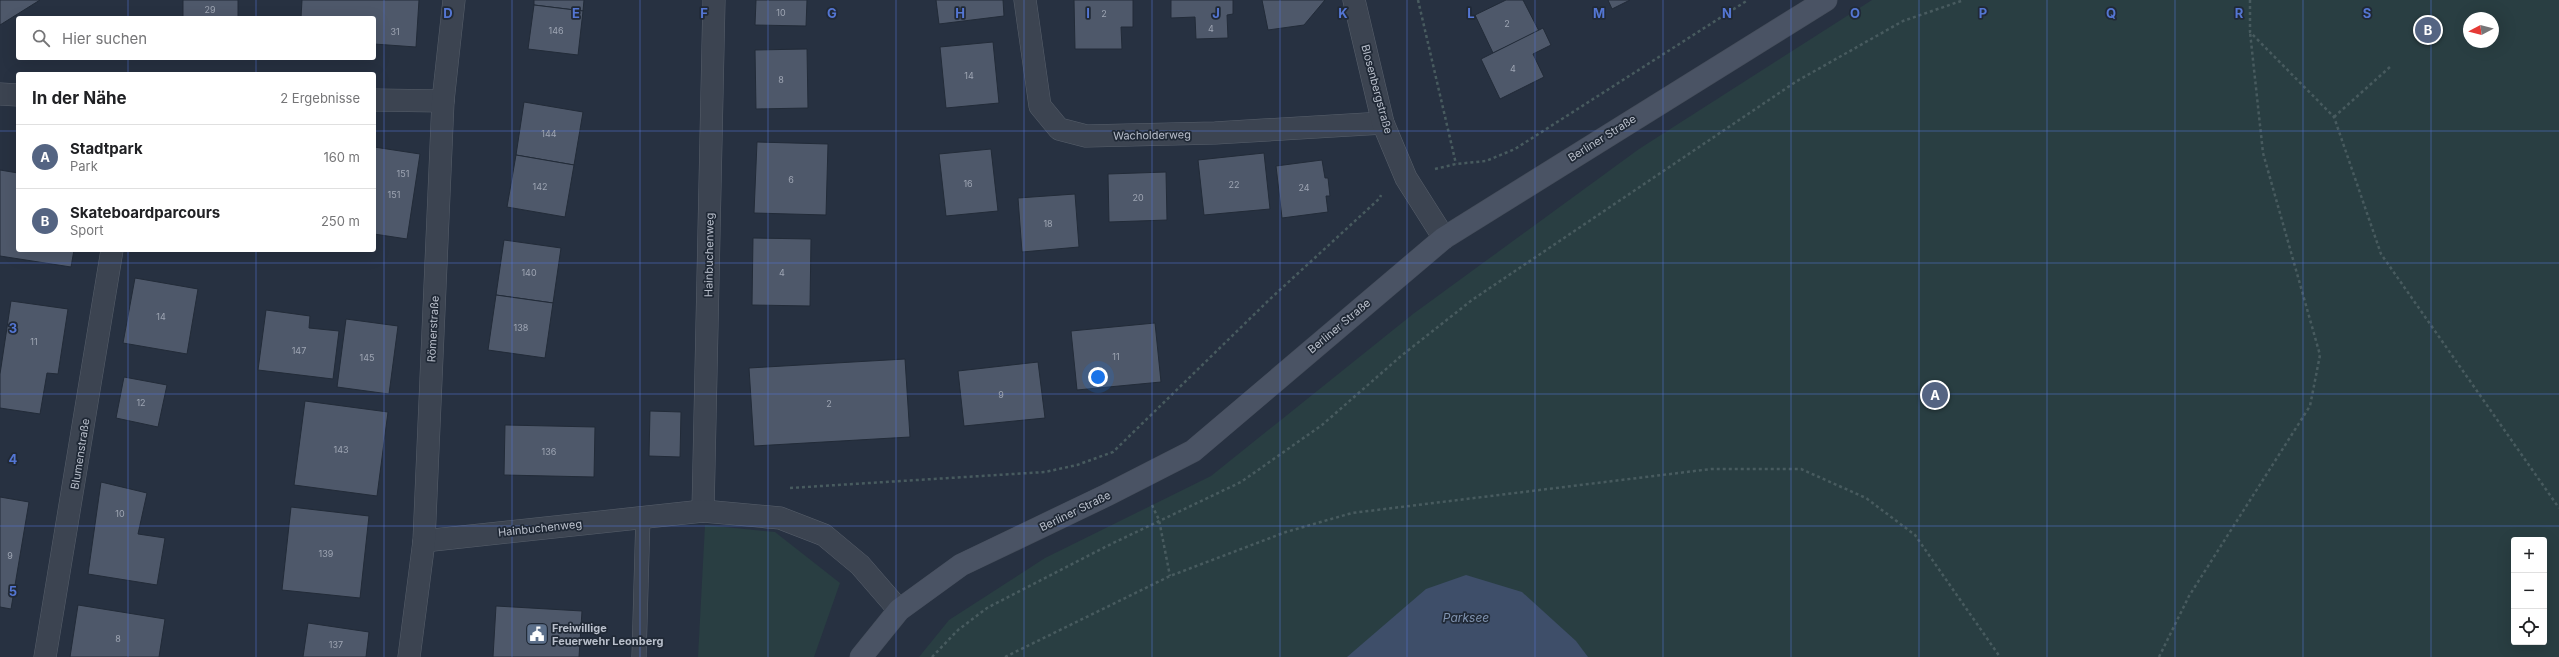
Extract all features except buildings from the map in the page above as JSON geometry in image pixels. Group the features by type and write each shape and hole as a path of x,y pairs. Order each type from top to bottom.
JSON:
{"main road":[{"name":"Berliner Straße","path":"862,657 899,610 961,565 1107,495 1193,450 1444,238 1826,0"}],"street":[{"name":"Römerstraße","path":"409,657 424,541 443,101 454,0"},
{"name":"Hainbuchenweg","path":"703,511 714,0"},
{"name":"Wacholderweg","path":"1025,0 1040,106 1059,129 1093,136 1215,133 1383,123"},
{"name":"Blosenbergstraße","path":"1354,0 1383,123 1406,178 1444,238"},
{"path":"0,94 16,95"},
{"path":"376,100 443,101"},
{"name":"Blumenstraße","path":"45,657 112,252"},
{"name":"Hainbuchenweg","path":"424,541 643,516 703,511 780,518 824,535 860,564 899,610"}],"lane":[{"path":"639,657 643,516"}],"path":[{"path":"1418,0 1456,164"},
{"path":"783,488 1045,472 1077,465 1113,452 1270,299 1380,198 1382,189 1406,178 1456,164 1486,161 1515,149 1748,0"},
{"path":"932,657 958,630 987,608 1113,542 1240,482 1322,425 1401,356 1472,300 1797,81 1903,21 1964,0"},
{"path":"2159,657 2189,596 2310,406 2320,355 2263,153 2250,32 2250,0"},
{"path":"2250,32 2334,116 2381,254 2559,508"},
{"path":"2334,116 2390,67"},
{"path":"1005,657 1170,576 1286,532 1352,513 1711,469 1801,468 1866,498 1915,535 2000,657"}],"green space":[{"path":"1872,0 2559,0 2559,657 919,657 949,620 1045,558 1211,476 1413,314 1639,149"},
{"path":"705,525 775,532 840,583 814,657 698,657"}],"water":[{"name":"Parksee","path":"1466,575 1522,592 1576,641 1588,657 1347,657 1426,589"}],"place":[{"name":"Skateboardparcours","path":"2428,30"},
{"name":"Stadtpark","path":"1935,395"},
{"name":"Freiwillige Feuerwehr Leonberg","path":"537,634"}]}
